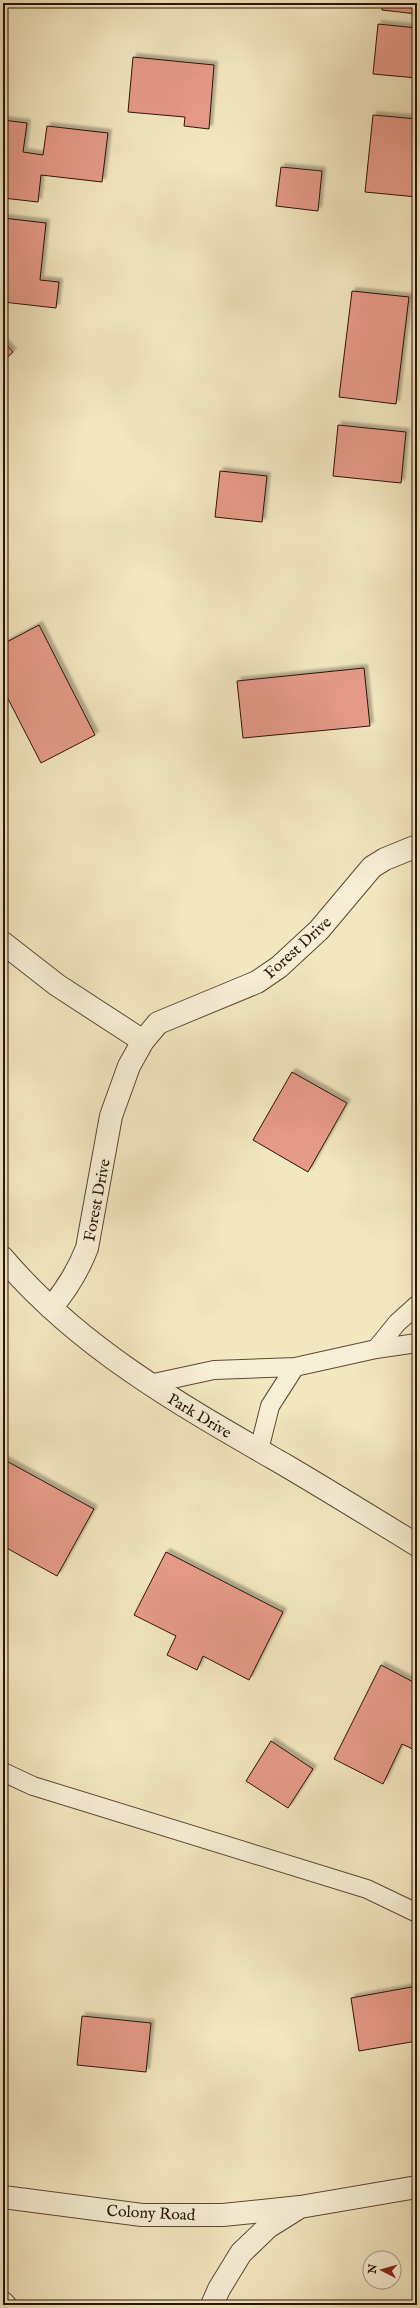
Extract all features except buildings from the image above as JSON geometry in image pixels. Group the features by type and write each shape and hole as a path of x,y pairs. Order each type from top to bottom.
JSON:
{"street":[{"name":"Forest Drive","path":"51,1308 69,1285 80,1266 87,1248 112,1116 129,1066 143,1041 158,1023 257,982 279,967 319,930 372,867 385,859 417,846"},
{"path":"3,943 57,985 143,1041"},
{"name":"Park Drive","path":"3,1258 25,1284 51,1308 99,1349 149,1384 417,1545"},
{"name":"Colony Road","path":"3,2197 142,2215 223,2215 300,2207 417,2187"},
{"name":"Colony Road","path":"212,2305 219,2289 240,2253 268,2227 300,2207"}],"lane":[{"path":"376,1349 397,1323 417,1305"},
{"path":"149,1384 214,1370 295,1367 376,1349 417,1343"},
{"path":"260,1450 270,1406 295,1367"},
{"path":"3,1772 33,1786 367,1889 417,1913"}]}
